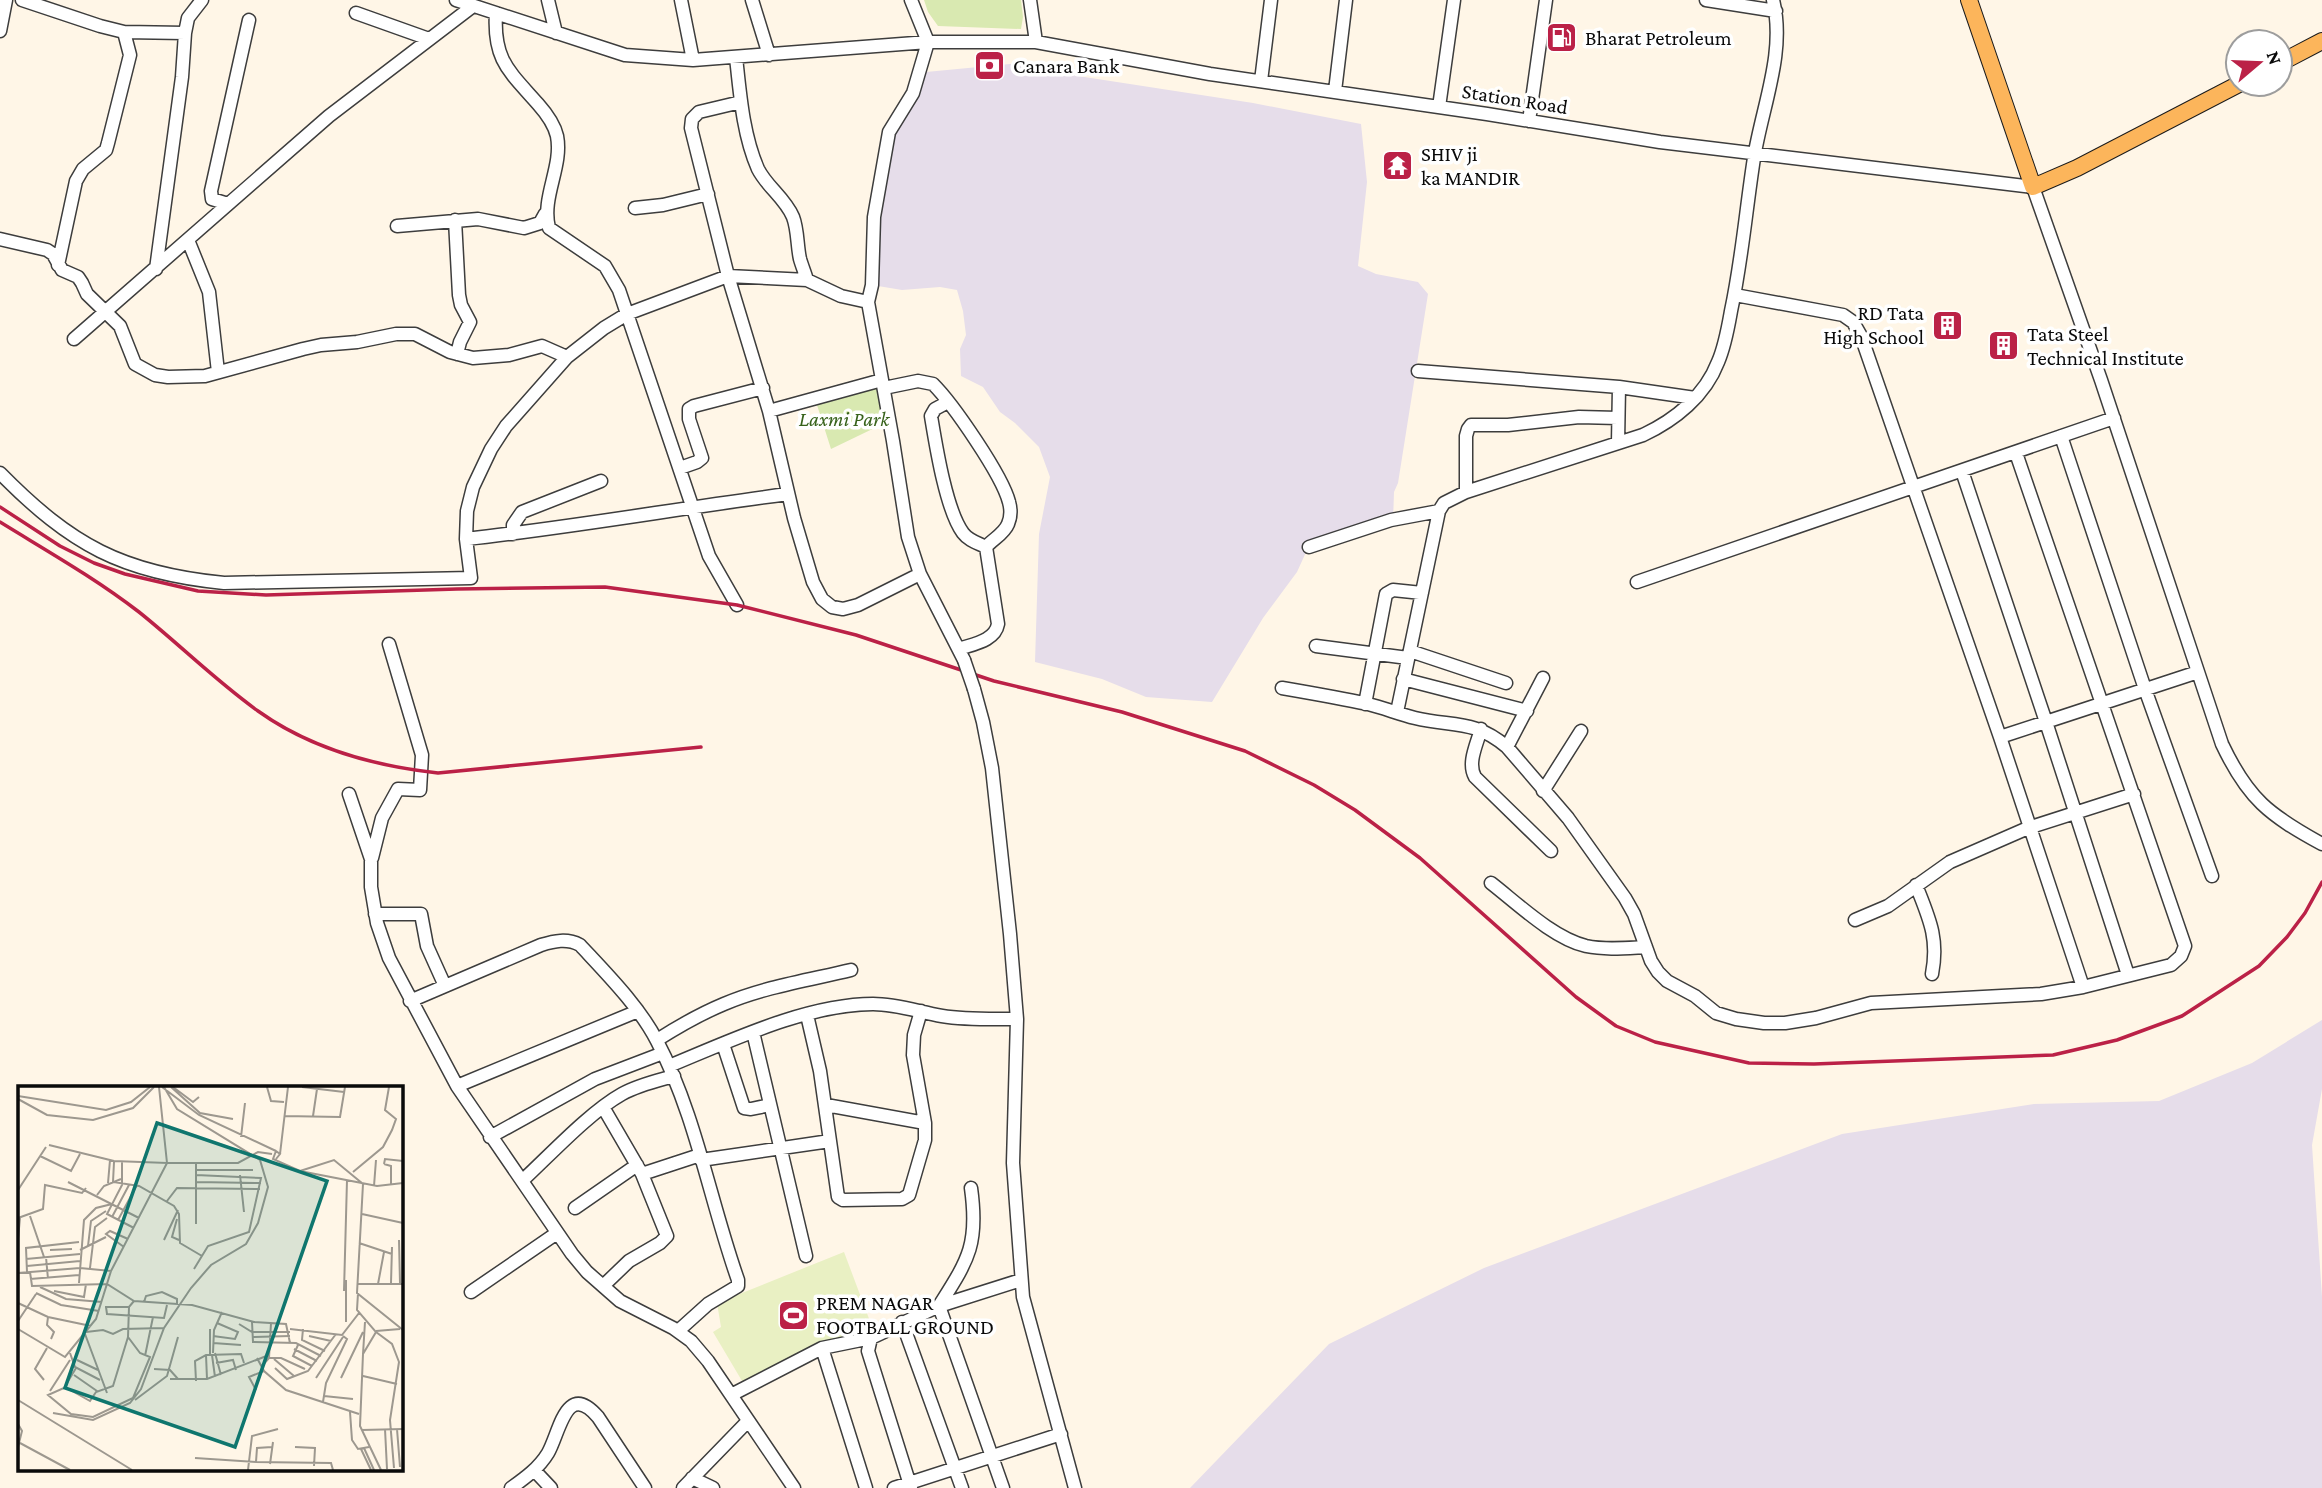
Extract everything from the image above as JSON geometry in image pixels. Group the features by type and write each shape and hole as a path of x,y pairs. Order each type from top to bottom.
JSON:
{"main road":[{"path":"1969,0 2033,187 2077,168 2224,92"},
{"path":"2294,56 2322,41"}],"street":[{"path":"0,31 6,0"},
{"path":"22,0 124,32 184,33"},
{"path":"156,269 182,77 184,33 188,18 202,0"},
{"name":"Station Road","path":"456,0 625,55 693,60 928,42 1036,42 1196,72 1660,142 2033,187"},
{"path":"548,0 556,33"},
{"path":"681,0 693,60"},
{"path":"752,0 769,55"},
{"path":"911,0 928,42 913,93 890,132 874,217 872,285 868,303 908,537 920,574 961,655 974,689 992,768 1017,1019 1013,1163 1021,1280 1023,1297 1075,1488"},
{"path":"1030,0 1036,42"},
{"path":"1261,81 1271,0"},
{"path":"1335,91 1346,0"},
{"path":"1439,107 1454,0"},
{"path":"1529,121 1546,0"},
{"path":"1397,712 1439,511 1444,503 1466,492 1643,435 1665,424 1695,398 1718,364 1735,295 1755,155 1774,63 1777,29 1774,6 1706,0"},
{"path":"74,339 329,116 473,6"},
{"path":"356,13 429,39"},
{"path":"397,226 478,219 524,228 540,223 545,214 558,149 557,136 553,123 512,75 500,55 495,37 496,13"},
{"path":"228,204 212,199 211,191 249,20"},
{"path":"58,265 76,181 83,169 106,150 108,143 130,55 124,32"},
{"path":"736,57 741,102 751,148 769,186 793,217 800,260 807,280"},
{"path":"741,102 699,112 692,119 691,128 727,276 763,387 788,494 813,582 822,599 832,607 843,609 858,605 920,574"},
{"path":"2033,187 2114,418 2222,744 2248,791 2266,809 2291,827 2322,844"},
{"path":"635,208 663,205 708,194"},
{"path":"545,214 549,228 605,266 619,290 709,556 737,605"},
{"path":"455,220 459,295 470,323 457,354"},
{"path":"0,239 54,254 62,270 78,278 88,294 120,326 135,364 143,370 168,377 190,377 218,372 321,345 357,342 396,334 415,334 457,354 473,358 494,357 542,346 567,357"},
{"path":"188,240 209,292 218,372"},
{"path":"0,473 62,530 104,555 142,569 184,579 223,583 471,578 466,539 467,511 472,487 491,449 528,399 567,357 604,328 626,314 727,276 807,280 841,296 868,303"},
{"path":"1735,295 1843,315 1853,322 1861,336 2000,737 2083,987"},
{"path":"1418,371 1619,387 1695,398"},
{"path":"769,411 883,384 925,381 933,384 992,468 1009,502 1008,525 1001,535 986,547"},
{"path":"680,468 702,458 689,419 689,409 763,387"},
{"path":"1618,443 1619,387"},
{"path":"948,402 935,409 931,416 941,471 964,534 986,547"},
{"path":"1466,492 1466,436 1471,425 1508,425 1578,417 1618,418"},
{"path":"1637,582 2114,418"},
{"path":"2061,436 2212,876"},
{"path":"1282,688 1365,704 1435,722 1462,724 1481,729 1507,747 1585,839 1625,898 1658,972 1667,981 1695,996 1716,1013 1764,1023 1785,1023 1816,1018 1871,1003 2041,994 2083,987 2171,965 2182,956 2185,946 2017,453"},
{"path":"1962,471 2128,975"},
{"path":"513,534 513,525 523,512 601,481"},
{"path":"466,539 612,521 693,506 788,494"},
{"path":"1309,547 1391,520 1439,511"},
{"path":"961,655 997,631 986,547"},
{"path":"1365,704 1385,594 1393,590 1422,593"},
{"path":"389,644 422,755 420,790 397,789 382,818 371,859 375,914 389,958 457,1086 557,1233 587,1272 620,1301 691,1341 794,1488"},
{"path":"1316,646 1373,654 1409,655 1506,683"},
{"path":"2000,737 2198,671"},
{"path":"1404,678 1527,711"},
{"path":"1507,747 1543,678"},
{"path":"1481,729 1471,764 1475,777 1551,852"},
{"path":"1543,791 1581,731"},
{"path":"349,794 371,859"},
{"path":"1855,920 1888,906 1950,862 2028,828 2134,794"},
{"path":"1491,883 1572,941 1608,948 1646,947"},
{"path":"1916,886 1934,934 1935,958 1932,974"},
{"path":"375,914 421,914 427,946 444,986"},
{"path":"410,1001 541,945 563,940 580,944 638,1011 657,1040 671,1071 738,1280 738,1286 708,1304 678,1332"},
{"path":"657,1040 692,1018 726,1003 851,970"},
{"path":"523,1180 603,1107 621,1094 753,1032 807,1015 856,1004 895,1005 971,1019 1017,1019"},
{"path":"457,1086 638,1011"},
{"path":"807,1015 826,1105 838,1197 843,1200 902,1199 909,1195 925,1140 925,1122 913,1055 914,1035 920,1011"},
{"path":"753,1032 806,1256"},
{"path":"723,1044 744,1108 771,1105"},
{"path":"490,1137 595,1079 663,1053"},
{"path":"826,1105 925,1122"},
{"path":"603,1107 639,1170 667,1237 629,1261 603,1286"},
{"path":"575,1208 639,1170 700,1157 830,1141"},
{"path":"939,1306 971,1251 974,1217 971,1188"},
{"path":"471,1292 557,1233"},
{"path":"731,1395 822,1348 871,1338 939,1306 1021,1280"},
{"path":"939,1306 1003,1488"},
{"path":"902,1322 962,1488"},
{"path":"871,1338 867,1351 910,1486"},
{"path":"822,1348 866,1488"},
{"path":"511,1488 534,1470 547,1455 564,1414 571,1406 581,1404 589,1407 598,1417 645,1488"},
{"path":"688,1483 748,1421"},
{"path":"894,1488 910,1486 954,1467 1061,1434"},
{"path":"534,1470 551,1488"},
{"path":"688,1483 713,1488"}],"shaded area":[{"path":"1020,63 1052,72 1253,103 1361,124 1367,182 1358,266 1376,274 1418,282 1428,294 1398,483 1394,492 1393,522 1307,550 1297,572 1263,618 1212,702 1146,697 1102,679 1035,662 1039,534 1050,477 1039,447 1000,412 983,387 961,376 960,349 966,335 957,290 940,287 902,290 872,285 884,157 919,76 926,72"},
{"path":"2322,1020 2322,1089 2312,1145 2322,1297 2322,1488 1190,1488 1329,1344 1484,1268 1842,1134 2034,1104 2159,1101 2252,1063"}],"green space":[{"path":"924,0 1021,0 1021,29 938,26 928,12"},
{"name":"Laxmi Park","path":"880,387 887,422 831,449 817,405"},
{"name":"PREM NAGAR FOOTBALL GROUND","path":"844,1252 874,1332 745,1386 713,1332 721,1327 717,1303"}],"railway":[{"path":"0,507 60,546 94,563 125,574 198,591 266,595 605,587 737,605 856,635 994,681 1122,712 1245,751 1314,785 1355,810 1420,858 1576,997 1616,1026 1655,1042 1749,1063 1814,1064 2053,1055 2117,1040 2182,1016 2259,966 2287,937 2305,913 2322,882"},
{"path":"0,522 122,600 258,711 299,736 344,754 390,766 438,773 701,747"}],"place":[{"name":"Bharat Petroleum","path":"1562,38"},
{"name":"Canara Bank","path":"990,66"},
{"name":"SHIV ji ka MANDIR","path":"1398,166"},
{"name":"RD Tata High School","path":"1947,325"},
{"name":"Tata Steel Technical Institute","path":"2004,346"},
{"name":"PREM NAGAR FOOTBALL GROUND","path":"793,1315"}]}
